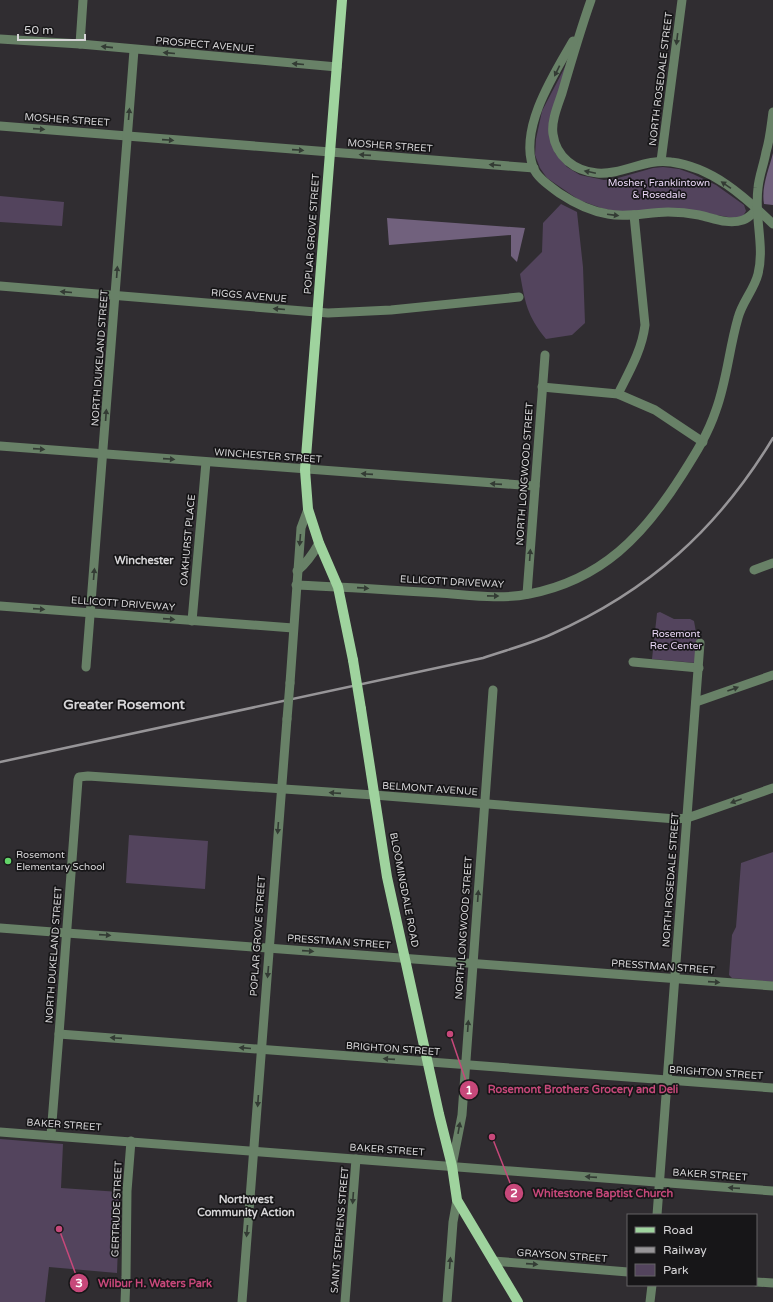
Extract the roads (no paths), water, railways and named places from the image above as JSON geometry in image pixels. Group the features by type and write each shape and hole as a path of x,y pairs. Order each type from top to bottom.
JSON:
{"main road":[{"name":"POPLAR GROVE STREET","path":"306,470 342,0"},
{"name":"BLOOMINGDALE ROAD","path":"306,470 308,509 319,543 338,587 353,660 387,877 452,1166 457,1200 518,1302"}],"street":[{"path":"80,44 83,0"},
{"path":"591,0 582,25 554,121 552,133 554,143 567,162 588,172 598,173 620,172 661,160 683,164 708,173 743,196 773,224"},
{"name":"NORTH ROSEDALE STREET","path":"661,160 682,0"},
{"path":"582,25 560,64 534,118 530,140 530,155 534,168 547,185 584,208 609,215 621,216 668,212 690,213 727,222 743,220 749,217 757,209"},
{"name":"PROSPECT AVENUE","path":"0,39 80,44 337,67"},
{"name":"NORTH DUKELAND STREET","path":"86,667 104,454 134,50"},
{"name":"ELLICOTT DRIVEWAY","path":"296,584 493,597 527,594 560,586 586,574 622,550 651,521 667,500 703,442 716,410 722,392 738,316 758,276 760,253 757,209 758,189 770,139 773,112"},
{"name":"MOSHER STREET","path":"0,126 534,168"},
{"path":"618,394 641,346 645,326 634,215"},
{"name":"RIGGS AVENUE","path":"0,286 328,313 391,310 519,297"},
{"name":"NORTH LONGWOOD STREET","path":"527,594 545,354"},
{"path":"542,387 618,394 655,410 703,442"},
{"name":"WINCHESTER STREET","path":"0,446 535,486"},
{"name":"OAKHURST PLACE","path":"192,621 206,462"},
{"name":"POPLAR GROVE STREET","path":"242,1302 290,683 297,571 301,528 308,509"},
{"path":"297,571 304,566 319,543"},
{"path":"754,570 773,563"},
{"name":"ELLICOTT DRIVEWAY","path":"0,606 293,628"},
{"name":"NORTH ROSEDALE STREET","path":"657,1214 700,643"},
{"path":"633,662 699,668"},
{"path":"696,702 773,675"},
{"name":"NORTH LONGWOOD STREET","path":"452,1166 462,1115 493,690"},
{"name":"NORTH DUKELAND STREET","path":"50,1135 79,776"},
{"name":"BELMONT AVENUE","path":"79,776 131,778 374,795 676,819 687,818 773,788"},
{"name":"PRESSTMAN STREET","path":"0,928 773,986"},
{"name":"BRIGHTON STREET","path":"59,1034 773,1088"},
{"name":"BAKER STREET","path":"0,1132 773,1190"},
{"name":"GERTRUDE STREET","path":"125,1302 127,1191 131,1141"},
{"name":"SAINT STEPHENS STREET","path":"345,1302 356,1159"},
{"path":"447,1302 453,1222 457,1200"},
{"name":"GRAYSON STREET","path":"493,1262 627,1272"},
{"path":"757,1282 773,1283"},
{"path":"650,1302 652,1286"}],"railway":[{"path":"0,762 483,658 544,638 587,617 620,598 650,577 678,554 704,529 729,501 752,471 773,438"}],"place":[{"name":"Rosemont Elementary School","path":"8,861"},
{"name":"Rosemont Brothers Grocery and Deli","path":"450,1034"},
{"name":"Whitestone Baptist Church","path":"492,1137"},
{"name":"Wilbur H. Waters Park","path":"59,1229"}],"district":[{"name":"Winchester","path":"144,560"},
{"name":"Greater Rosemont","path":"124,704"},
{"name":"Northwest Community Action","path":"246,1205"}],"park label":[{"name":"Mosher, Franklintown & Rosedale","path":"659,188"},
{"name":"Rosemont Rec Center","path":"676,640"}]}
